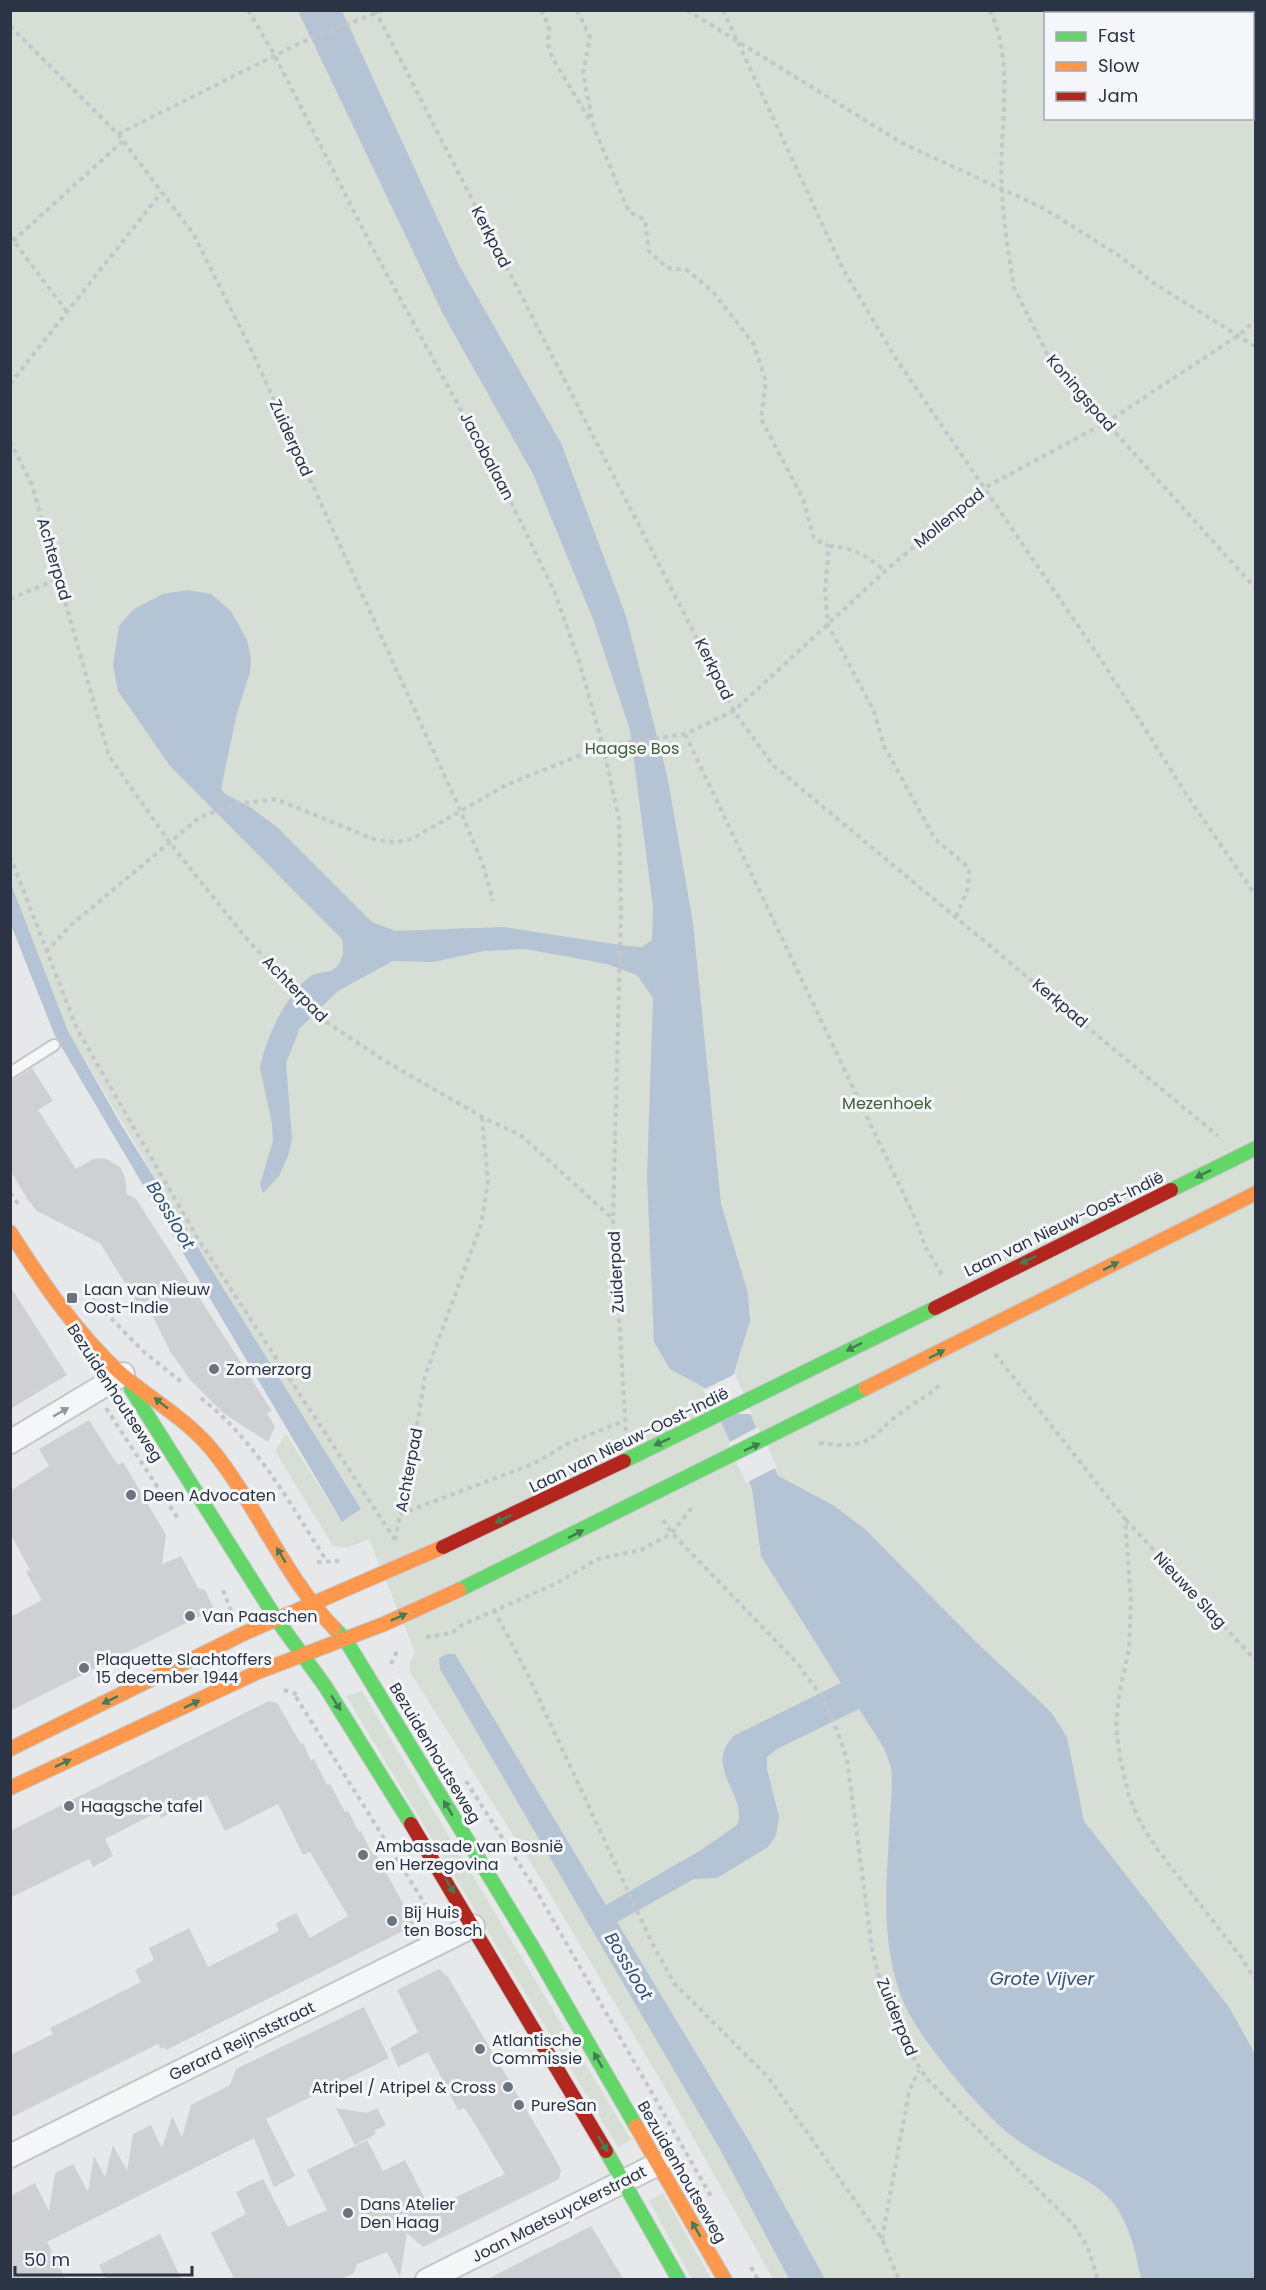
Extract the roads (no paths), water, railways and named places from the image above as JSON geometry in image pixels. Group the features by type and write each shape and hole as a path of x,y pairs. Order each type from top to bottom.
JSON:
{"main road":[{"name":"Laan van Nieuw-Oost-Indië","path":"10,1749 277,1620 478,1531 693,1428 1256,1148"},
{"path":"10,1788 258,1672 345,1639 518,1563 791,1428 1256,1192"},
{"name":"Bezuidenhoutseweg","path":"10,1232 59,1308 123,1374 183,1420 211,1448 239,1485 313,1604 345,1639 533,1948 725,2280"},
{"name":"Bezuidenhoutseweg","path":"123,1374 277,1620 325,1686 473,1926 624,2181 679,2280"}],"street":[{"path":"10,1442 95,1393 123,1374"},
{"name":"Gerard Reijnststraat","path":"10,2156 473,1926"},
{"name":"Joan Maetsuyckerstraat","path":"427,2280 658,2164"}],"lane":[{"path":"10,1073 54,1045"}],"water":[{"name":"Grote Vijver","path":"298,11 342,11 459,265 561,443 626,616 667,775 693,923 721,1204 748,1293 750,1321 733,1376 778,1476 833,1505 865,1529 976,1642 1051,1712 1067,1737 1084,1821 1229,2007 1255,2054 1255,2279 1141,2279 1133,2243 1122,2217 1110,2199 1095,2186 1034,2151 995,2122 950,2072 922,2034 903,2001 890,1956 886,1887 892,1792 891,1767 884,1748 859,1709 777,1749 767,1757 767,1769 779,1817 776,1835 768,1847 717,1878 694,1879 617,1922 749,2141 825,2279 789,2279 721,2151 440,1669 439,1658 447,1654 455,1654 606,1905 701,1850 737,1825 739,1814 737,1803 724,1770 723,1758 726,1747 735,1735 841,1683 761,1556 752,1488 705,1388 670,1369 654,1342 647,1177 653,998 637,975 607,964 525,949 484,951 433,962 393,961 338,991 300,1028 286,1063 292,1138 288,1156 279,1176 263,1193 260,1184 273,1141 272,1124 260,1068 271,1031 299,987 311,976 331,971 340,963 343,951 342,939 170,766 118,691 113,665 119,626 134,609 163,594 188,590 211,594 231,611 247,640 251,658 250,672 237,713 221,789 225,794 250,807 277,827 372,922 395,931 503,927 642,947 652,940 653,907 630,730 593,619 533,474 443,314"},
{"name":"Bossloot","path":"11,884 68,1031 122,1126 361,1509 342,1522 55,1036 11,925"}],"place":[{"name":"Laan van Nieuw Oost-Indie","path":"72,1298"},
{"name":"Zomerzorg","path":"214,1369"},
{"name":"Deen Advocaten","path":"131,1495"},
{"name":"Van Paaschen","path":"190,1616"},
{"name":"Plaquette Slachtoffers 15 december 1944","path":"84,1668"},
{"name":"Haagsche tafel","path":"69,1806"},
{"name":"Ambassade van Bosnië en Herzegovina","path":"363,1855"},
{"name":"Bij Huis ten Bosch","path":"392,1921"},
{"name":"Atlantische Commissie","path":"480,2049"},
{"name":"Atripel / Atripel & Cross","path":"508,2087"},
{"name":"PureSan","path":"519,2105"},
{"name":"Dans Atelier Den Haag","path":"348,2213"}],"park label":[{"name":"Haagse Bos","path":"632,748"},
{"name":"Mezenhoek","path":"887,1103"}]}
